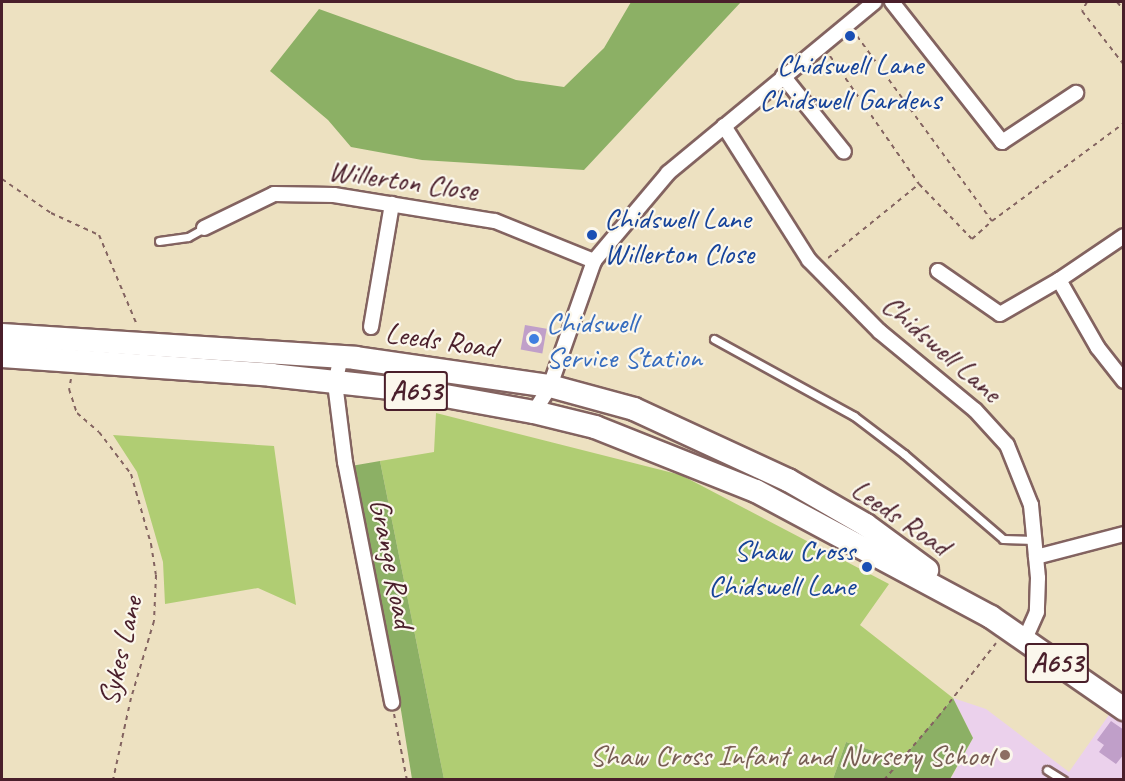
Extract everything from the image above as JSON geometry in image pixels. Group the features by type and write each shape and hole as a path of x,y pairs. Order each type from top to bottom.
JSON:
{"main road":[{"name":"Leeds Road","path":"2,335 341,357 550,386 634,408 788,480 866,525 1007,629 1124,708"},
{"name":"Leeds Road","path":"2,356 271,375 418,392 534,412 595,427 756,490 1007,629"}],"street":[{"path":"534,412 550,386 594,261 668,173 821,43 875,2"},
{"path":"892,2 1002,142 1076,93"},
{"path":"783,76 844,152"},
{"name":"Chidswell Lane","path":"724,126 816,268 879,331 975,410 1007,445 1031,505 1036,557 1037,612 1007,629"},
{"name":"Willerton Close","path":"204,228 274,194 334,195 495,220 594,261"},
{"path":"371,327 392,204"},
{"path":"938,271 1000,314 1059,280 1124,236"},
{"path":"1059,280 1098,348 1124,381"},
{"name":"Grange Road","path":"341,357 335,383 345,462 392,702"},
{"path":"1036,557 1124,534"}],"lane":[{"path":"159,241 188,237 204,228"},
{"path":"714,339 854,416 904,454 1003,539 1034,540"},
{"path":"1047,770 1063,780"}],"path":[{"path":"1087,2 1082,11 1124,65"},
{"path":"1117,2 1124,10"},
{"path":"847,23 992,221"},
{"path":"821,43 919,184 972,239 992,221 1124,123"},
{"path":"2,179 51,213 99,235 145,344"},
{"path":"816,268 919,184"},
{"name":"Sykes Lane","path":"73,361 69,389 76,413 99,432 131,474 151,544 156,575 154,621 130,698 113,780"},
{"path":"884,780 938,717 1007,629"},
{"path":"392,702 407,780"}],"shaded area":[{"name":"Shaw Cross Infant and Nursery School","path":"953,698 986,709 1069,772 1111,712 1123,721 1123,779 950,780 973,738"}],"green space":[{"path":"631,2 741,2 584,170 422,160 351,147 328,120 270,71 319,9 516,80 564,87 604,48"},
{"path":"436,413 681,475 889,584 860,625 953,698 901,760 846,742 833,779 444,779 380,461 434,452"},
{"path":"113,435 274,446 296,605 258,588 165,604 163,562 137,472"},
{"path":"380,461 444,779 412,779 400,704 351,466"},
{"path":"953,698 973,738 950,779 833,779 846,742 901,760"}],"building":[{"name":"Chidswell Service Station","path":"525,325 547,329 542,353 521,350"},
{"path":"1111,721 1124,730 1124,754 1116,764 1099,752 1104,745 1097,740"}],"place":[{"name":"Chidswell Lane Chidswell Gardens","path":"850,36"},
{"name":"Chidswell Lane Willerton Close","path":"592,235"},
{"name":"Chidswell Service Station","path":"534,339"},
{"name":"Shaw Cross Chidswell Lane","path":"867,567"},
{"name":"Shaw Cross Infant and Nursery School","path":"1005,755"}]}
